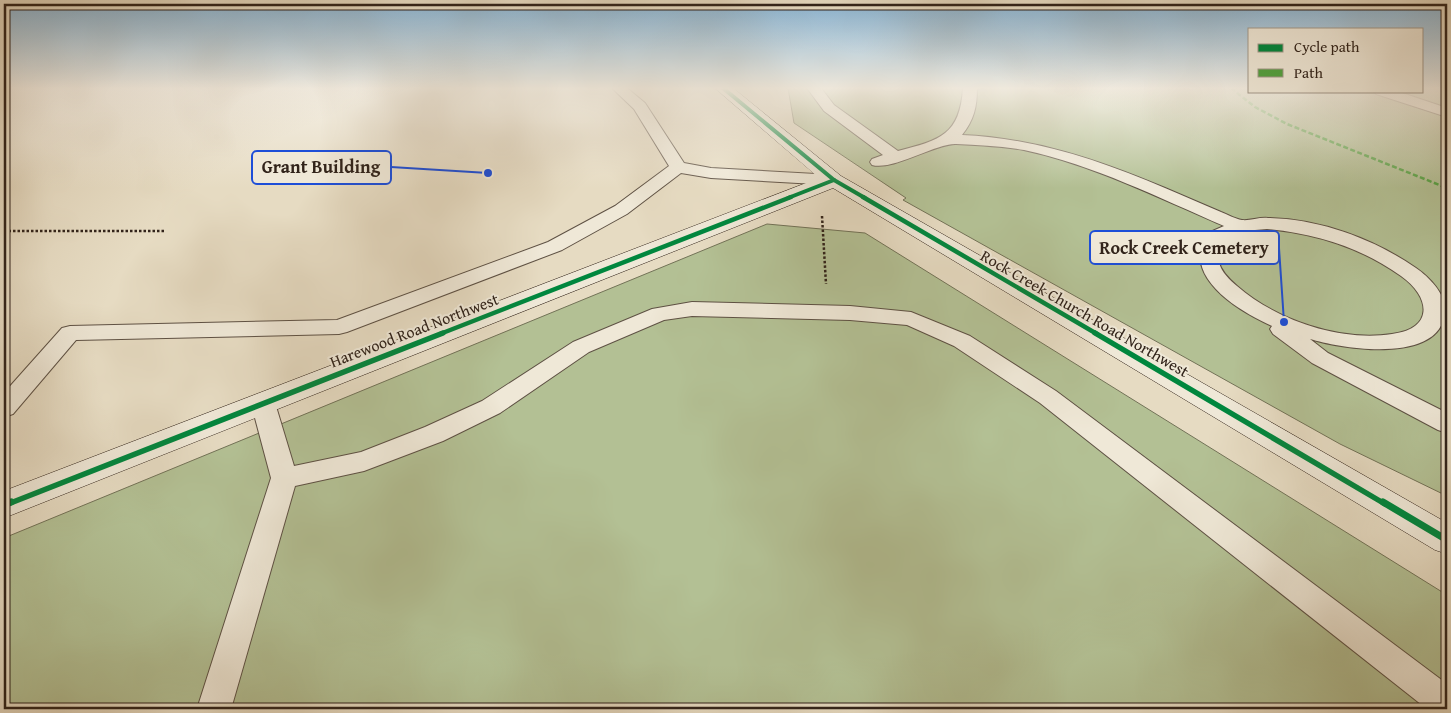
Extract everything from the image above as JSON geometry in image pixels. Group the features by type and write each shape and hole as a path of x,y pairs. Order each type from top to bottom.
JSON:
{"street":[{"name":"Rock Creek Church Road Northwest","path":"764,121 834,180 1447,540"},
{"name":"Harewood Road Northwest","path":"4,505 834,180"}],"lane":[{"path":"650,121 678,166 712,173 834,180"},
{"path":"847,121 894,156"},
{"path":"950,139 966,121"},
{"path":"878,162 927,148 950,139 1025,146 1066,157 1109,172 1239,226"},
{"path":"4,408 70,333 339,327 555,246 621,210 678,166"},
{"path":"1248,305 1284,323 1312,333 1366,343 1391,342 1412,338 1426,330 1441,310 1416,278 1389,258 1354,241 1331,233 1294,225 1267,223 1239,226 1215,237 1208,261 1213,272 1232,293 1248,305 1320,358 1447,424"},
{"path":"284,478 364,461 434,434 491,407 581,347 658,314 692,309 850,312 911,319 962,341 1048,397 1447,704"},
{"path":"214,709 284,478 263,403"}],"path":[{"path":"822,213 821,227 826,292"},
{"path":"4,231 165,231"}],"green space":[{"path":"794,121 1447,121 1447,496 1340,444 903,200 906,198"},
{"path":"767,224 865,233 1447,595 1447,709 4,709 4,538"}],"marked path":[{"path":"1282,121 1447,188"}],"cycle path":[{"path":"763,121 834,180 1447,540"},
{"path":"4,505 834,180"}],"place":[{"name":"Grant Building","path":"488,173"},
{"name":"Rock Creek Cemetery","path":"1284,322"}]}
